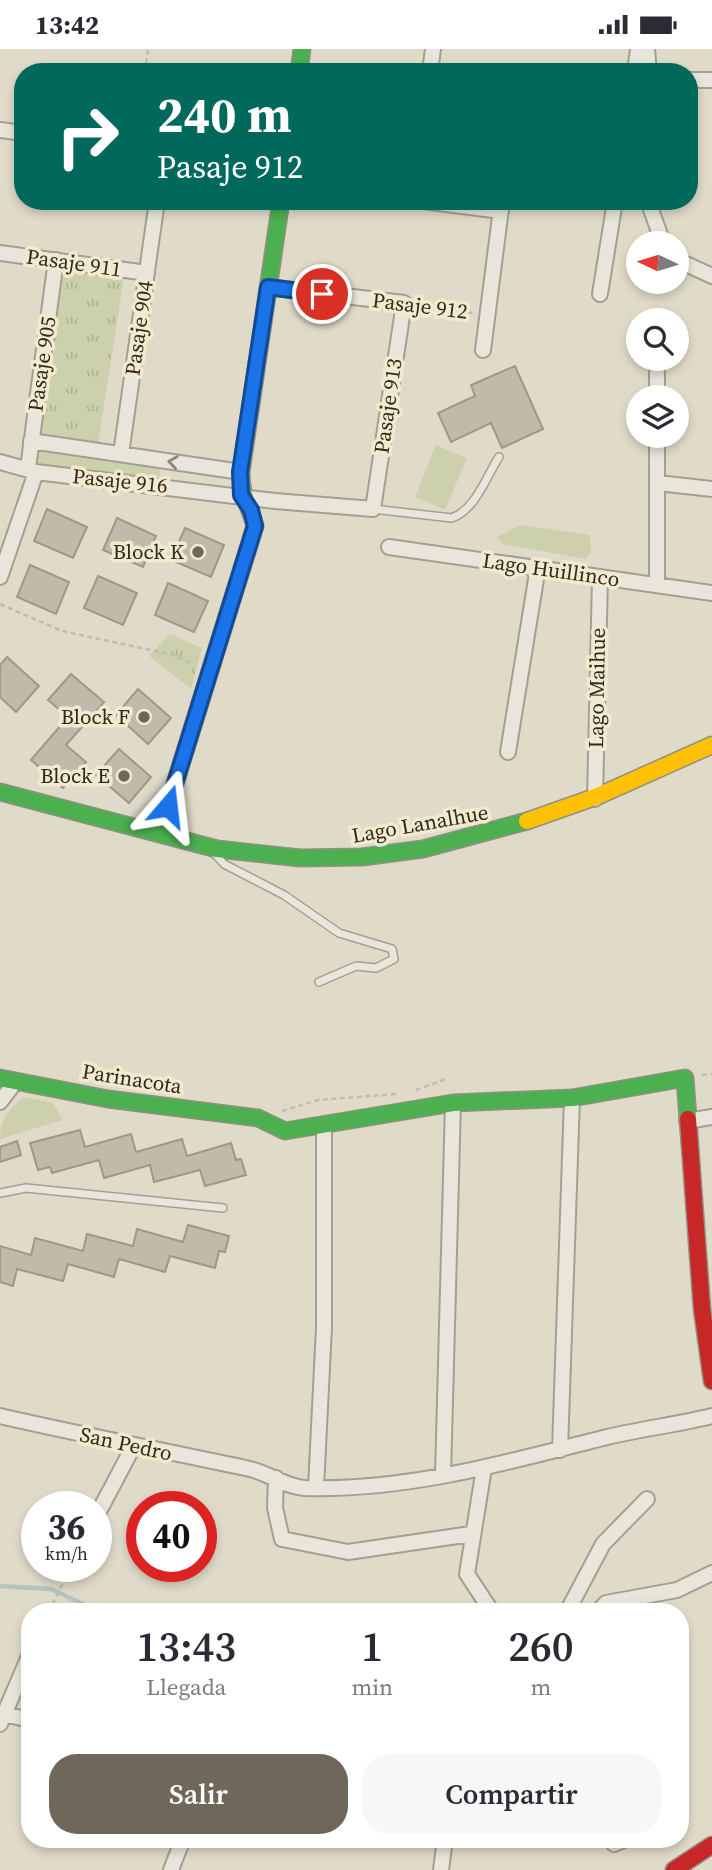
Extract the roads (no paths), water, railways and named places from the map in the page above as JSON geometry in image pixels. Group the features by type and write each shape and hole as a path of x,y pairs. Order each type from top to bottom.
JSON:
{"main road":[{"path":"160,832 255,526 251,510 241,495 240,472 280,210"},
{"name":"Lago Lanalhue","path":"0,792 160,832 208,847 298,858 392,854 512,829 595,799 712,745"},
{"name":"Parinacota","path":"8,1079 108,1099 258,1118 285,1131 324,1127 453,1103 572,1098 685,1078 687,1121"},
{"path":"687,1121 702,1309 712,1381"},
{"path":"674,1870 712,1845"}],"street":[{"name":"Pasaje 904","path":"121,454 156,210"},
{"path":"483,350 501,210"},
{"path":"600,294 614,210"},
{"path":"651,210 659,231"},
{"name":"Pasaje 911","path":"0,253 147,273"},
{"name":"Pasaje 905","path":"0,577 32,470 32,442 56,260"},
{"path":"690,266 712,275"},
{"name":"Pasaje 912","path":"268,287 404,303"},
{"name":"Pasaje 913","path":"373,509 404,303"},
{"path":"657,373 657,385"},
{"name":"Pasaje 916","path":"32,442 240,472"},
{"path":"657,448 657,585"},
{"name":"Pasaje 916","path":"0,463 32,470 373,509"},
{"path":"658,482 712,489"},
{"name":"Lago Huillinco","path":"389,547 712,593"},
{"path":"508,752 538,567"},
{"name":"Lago Maihue","path":"595,799 600,577"},
{"path":"0,1102 8,1079"},
{"path":"560,1450 572,1098"},
{"path":"443,1475 453,1103"},
{"path":"687,1121 712,1117"},
{"path":"316,1487 324,1327 324,1127"},
{"name":"San Pedro","path":"0,1416 133,1447 253,1470 301,1488 398,1483 484,1468 712,1416"},
{"path":"110,1491 133,1447"},
{"path":"484,1468 471,1534 467,1574 486,1603"},
{"path":"276,1478 275,1509 282,1539 348,1552 471,1534"},
{"path":"572,1603 603,1544 647,1499"},
{"path":"606,1603 677,1590 712,1573"},
{"path":"21,1674 2,1717 21,1719"},
{"path":"171,1870 180,1848"},
{"path":"441,1870 444,1848"}],"lane":[{"path":"373,509 452,518 461,515 469,508 499,457"},
{"path":"208,847 224,864 284,895 339,933 392,949 394,959 376,968 356,966 319,982"},
{"path":"0,1193 26,1188 223,1208"}],"waterway":[{"path":"0,1586 51,1589 81,1603"}],"place":[{"name":"Block K","path":"198,552"},
{"name":"Block F","path":"144,717"},
{"name":"Block E","path":"124,776"}]}
